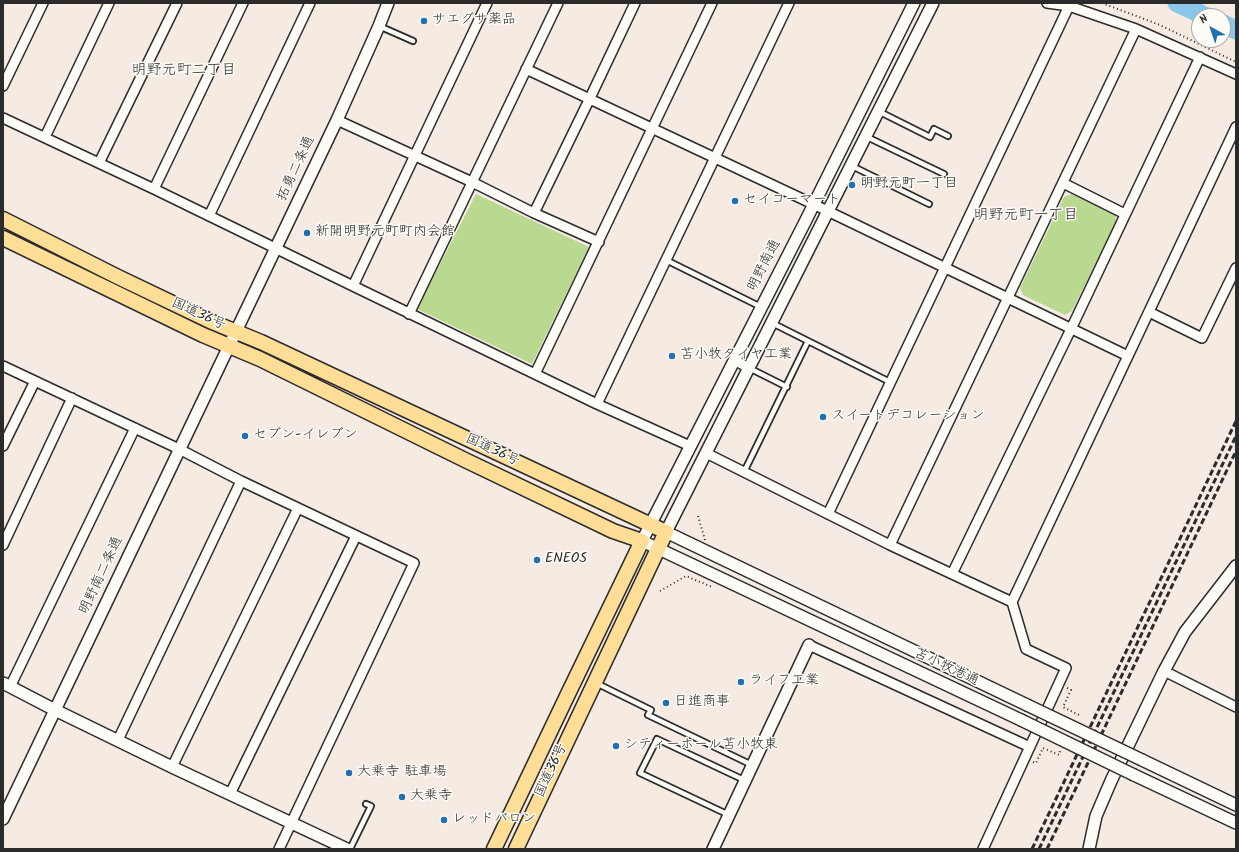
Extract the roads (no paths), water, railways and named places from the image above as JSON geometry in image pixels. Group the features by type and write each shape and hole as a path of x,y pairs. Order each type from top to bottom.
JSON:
{"highway":[{"name":"国道36号","path":"3,219 118,277 235,332 261,342 666,532 516,849"},
{"name":"国道36号","path":"3,238 203,335 260,359 493,474 642,542 564,701 494,849"}],"street":[{"path":"3,86 42,3"},
{"path":"45,137 109,3"},
{"path":"99,163 177,3"},
{"path":"154,189 243,3"},
{"path":"209,216 310,3"},
{"name":"拓勇二条通","path":"228,346 337,120 388,3"},
{"path":"353,286 487,3"},
{"path":"409,314 558,3"},
{"path":"534,213 635,3"},
{"path":"535,374 712,3"},
{"path":"597,404 789,3"},
{"name":"明野南通","path":"642,542 914,3"},
{"path":"666,532 933,3"},
{"path":"1047,3 1069,6 1136,29 1236,74"},
{"path":"828,514 1069,6"},
{"path":"890,545 1136,29"},
{"path":"952,574 1071,329 1200,57"},
{"path":"526,69 828,211 1007,299 1128,356"},
{"path":"3,118 154,189 597,404 690,446"},
{"path":"337,120 598,242"},
{"path":"983,849 1066,668 1026,649 1012,602 1236,127"},
{"path":"1063,183 1125,214"},
{"path":"1149,312 1202,338 1236,268"},
{"name":"明野南二条通","path":"3,819 228,346"},
{"path":"734,360 749,368"},
{"path":"3,366 179,449 414,563 279,849"},
{"path":"3,446 35,381"},
{"path":"3,545 72,398"},
{"path":"135,428 6,685 172,767 347,849"},
{"path":"706,453 890,545 1012,602"},
{"path":"118,740 241,480"},
{"path":"172,767 298,508"},
{"name":"苫小牧港通","path":"666,532 1236,805"},
{"path":"230,794 356,536"},
{"name":"苫小牧港通","path":"642,542 1021,720 1236,824"},
{"path":"1090,849 1096,816 1111,781 1164,671 1185,632 1236,566"},
{"path":"713,849 808,645 1030,747"},
{"path":"1164,671 1236,707"}],"lane":[{"path":"379,26 413,40"},
{"path":"878,111 930,137 934,129 948,136"},
{"path":"865,136 944,174"},
{"path":"850,166 929,204"},
{"path":"666,260 761,308"},
{"path":"772,323 890,382"},
{"path":"744,472 787,387 808,341"},
{"path":"749,368 787,387"},
{"path":"594,682 651,710 648,715 752,765"},
{"path":"729,815 640,773 657,739 745,780"},
{"path":"350,849 371,806 366,804"}],"waterway":[{"path":"1177,3 1191,10"},
{"path":"1231,28 1236,30"}],"railway":[{"path":"1032,849 1236,421"},
{"path":"1039,849 1236,436"},
{"path":"1047,849 1236,451"}],"place":[{"name":"サエグサ薬品","path":"424,21"},
{"name":"明野元町一丁目","path":"852,185"},
{"name":"セイコーマート","path":"735,201"},
{"name":"新開明野元町町内会館","path":"307,233"},
{"name":"苫小牧タイヤ工業","path":"672,356"},
{"name":"スイートデコレーション","path":"823,417"},
{"name":"セブン-イレブン","path":"245,436"},
{"name":"ENEOS","path":"537,560"},
{"name":"ライフ工業","path":"741,682"},
{"name":"日進商事","path":"666,703"},
{"name":"シティーホール苫小牧東","path":"616,746"},
{"name":"大乗寺 駐車場","path":"349,773"},
{"name":"大乗寺","path":"402,797"},
{"name":"レッドバロン","path":"444,820"}],"district":[{"name":"明野元町二丁目","path":"184,71"},
{"name":"明野元町一丁目","path":"1026,216"}]}
